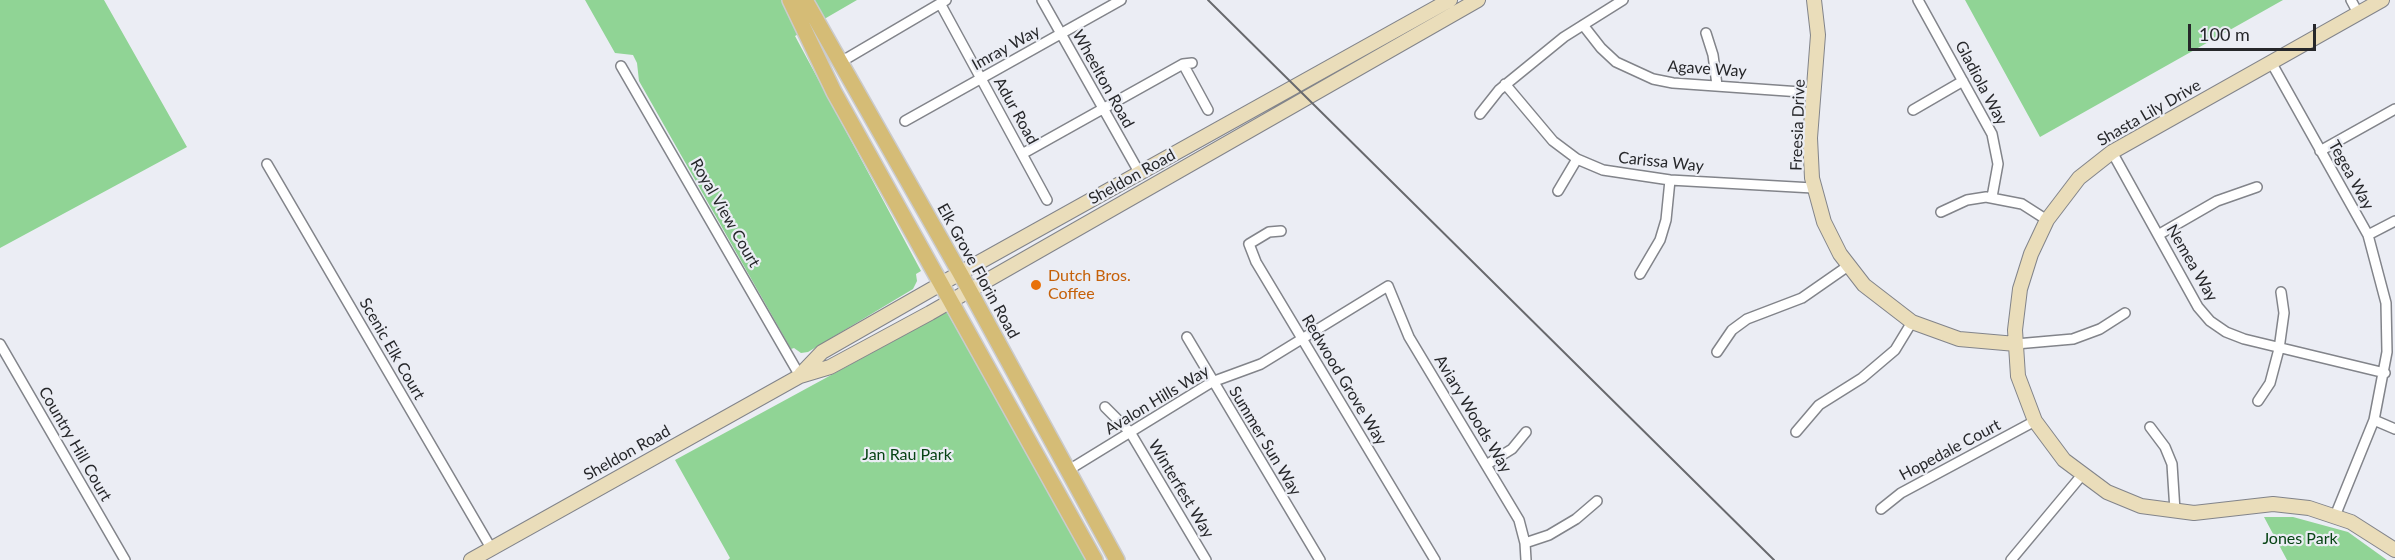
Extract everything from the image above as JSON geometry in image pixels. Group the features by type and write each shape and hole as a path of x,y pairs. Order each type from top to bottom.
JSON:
{"main road":[{"path":"790,0 834,92 1095,560"},
{"name":"Elk Grove Florin Road","path":"805,0 960,273 1117,560"},
{"name":"Sheldon Road","path":"800,376 822,352 1139,172 1450,0"},
{"name":"Sheldon Road","path":"471,560 800,376 830,367 969,290 1109,208 1478,0"},
{"name":"Freesia Drive","path":"1815,0 1818,35 1810,138 1814,188 1831,238 1848,266 1879,298 1912,322 1959,339 2016,344"},
{"name":"Shasta Lily Drive","path":"2382,0 2112,152 2079,178 2047,220 2031,254 2016,310 2016,344 2021,387 2035,421 2058,453 2082,475 2123,500 2175,511 2212,512 2273,504 2335,516 2370,532 2395,550"},
{"path":"815,51 825,55 829,63 839,63"},
{"path":"1109,208 1114,199 1148,179 1167,157"}],"street":[{"name":"Wheelton Road","path":"1042,0 1139,172"},
{"name":"Imray Way","path":"905,121 1121,0"},
{"path":"1480,114 1505,84 1582,25 1623,0"},
{"name":"Gladiola Way","path":"1918,0 1995,144 1998,164 1992,197"},
{"path":"2351,0 2358,13"},
{"path":"839,63 944,2"},
{"name":"Adur Road","path":"944,2 981,79 1047,200"},
{"name":"Agave Way","path":"1582,25 1608,55 1634,72 1662,82 1815,93"},
{"path":"1706,33 1711,45 1717,85"},
{"name":"Tegea Way","path":"2271,62 2368,235 2386,303 2388,339 2385,373 2374,420 2335,516"},
{"path":"1022,154 1188,64 1208,110"},
{"name":"Royal View Court","path":"621,66 800,376"},
{"path":"1913,110 1963,81"},
{"name":"Carissa Way","path":"1505,84 1553,141 1577,159 1612,173 1670,180 1814,188"},
{"path":"2320,151 2395,109"},
{"name":"Nemea Way","path":"2112,152 2198,307 2211,321 2234,336 2279,349 2385,373"},
{"path":"1558,191 1577,159"},
{"name":"Scenic Elk Court","path":"267,164 491,548"},
{"path":"1640,274 1660,240 1666,220 1670,180"},
{"path":"2158,235 2217,201 2258,188"},
{"path":"1941,212 1967,200 1992,197 2022,204 2047,220"},
{"path":"2368,235 2395,221"},
{"name":"Redwood Grove Way","path":"1281,231 1269,232 1249,244 1256,262 1435,560"},
{"path":"1717,352 1732,330 1747,319 1802,298 1848,266"},
{"name":"Avalon Hills Way","path":"1067,471 1212,382 1262,364 1388,286"},
{"name":"Aviary Woods Way","path":"1388,286 1409,338 1519,520 1525,543 1526,560"},
{"path":"2259,401 2270,383 2279,349 2284,313 2281,292"},
{"path":"2016,344 2073,339 2100,329 2125,313"},
{"path":"1796,432 1819,405 1862,378 1895,350 1912,322"},
{"name":"Summer Sun Way","path":"1187,337 1320,560"},
{"name":"Country Hill Court","path":"0,344 125,560"},
{"name":"Winterfest Way","path":"1105,407 1130,432 1206,560"},
{"path":"2374,420 2395,429"},
{"name":"Hopedale Court","path":"1881,509 1901,493 2035,421"},
{"path":"2150,428 2165,447 2172,464 2175,511"},
{"path":"1486,465 1512,448 1526,432"},
{"path":"2011,560 2082,475"},
{"path":"1525,543 1549,535 1576,519 1597,501"}],"green space":[{"path":"0,0 104,0 187,147 0,248"},
{"path":"585,0 857,0 795,36 921,271 916,274 917,281 913,289 808,352 801,353 794,348 791,349 639,81 637,63 633,55 615,53"},
{"path":"1965,0 2283,0 2040,137"},
{"name":"Jan Rau Park","path":"947,312 1088,560 728,560 730,558 675,460"},
{"name":"Jones Park","path":"2264,517 2293,517 2348,532 2387,560 2287,560"}],"railway":[{"path":"1208,0 1774,560"}],"place":[{"name":"Dutch Bros. Coffee","path":"1036,285"}]}
